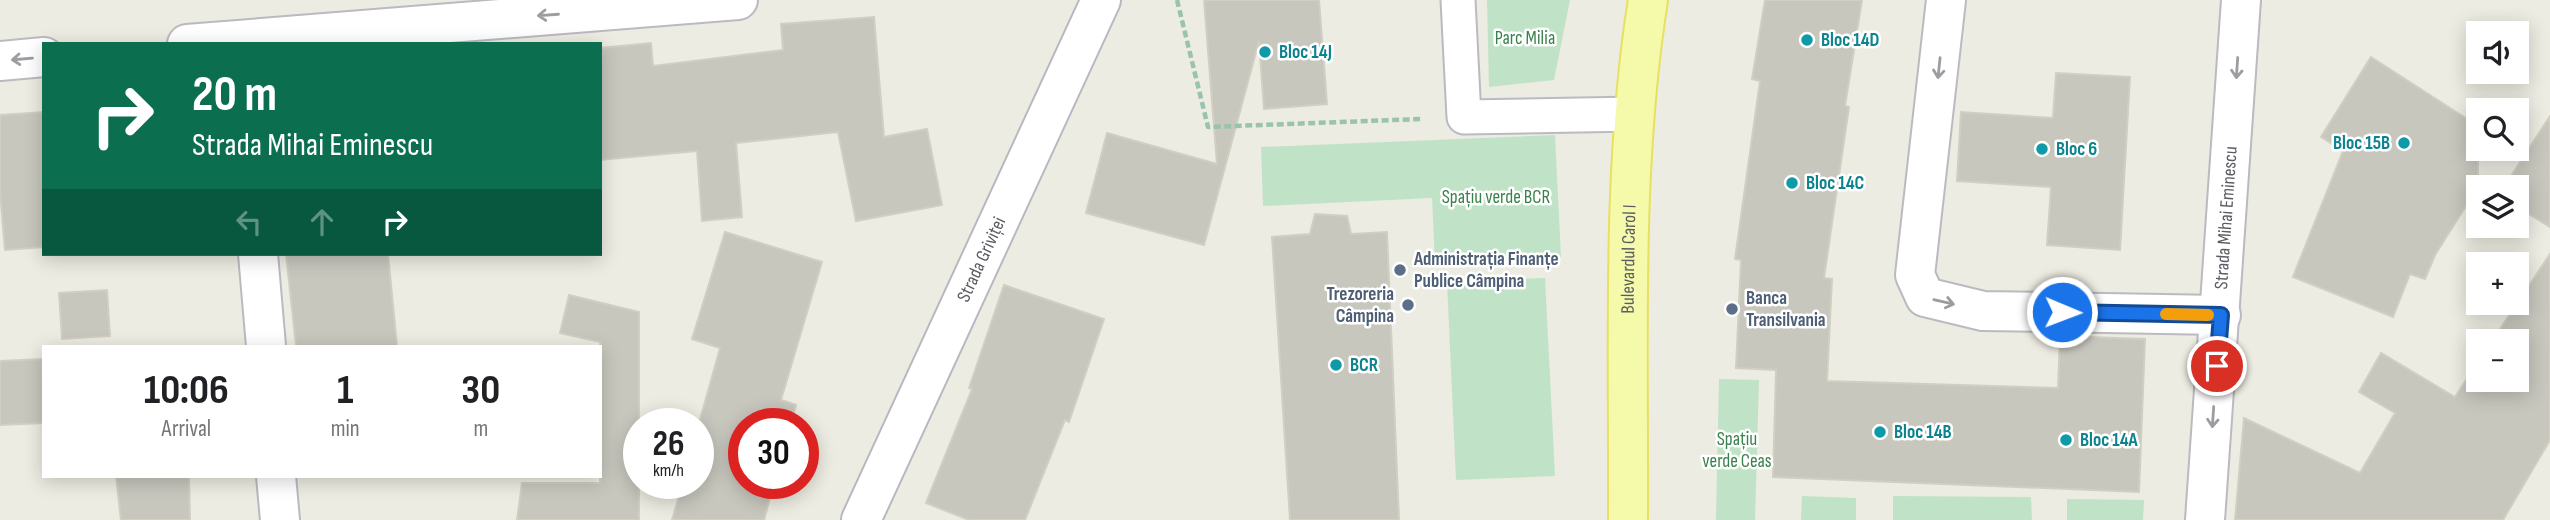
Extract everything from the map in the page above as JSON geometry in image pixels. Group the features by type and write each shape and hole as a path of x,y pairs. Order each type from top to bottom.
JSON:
{"main road":[{"name":"Bulevardul Carol I","path":"1628,520 1628,295 1636,114 1648,0"}],"street":[{"path":"238,41 738,0"},
{"name":"Strada Griviței","path":"861,520 1101,0"},
{"path":"1458,0 1464,117 1636,114"},
{"path":"1946,0 1915,275 1925,297 1983,311 2221,315"},
{"name":"Strada Mihai Eminescu","path":"2205,520 2241,0"},
{"path":"0,61 42,57"},
{"path":"258,256 266,345"},
{"path":"276,478 280,520"}],"path":[{"path":"1177,0 1208,127 1464,117"}],"green space":[{"name":"Parc Milia","path":"1487,0 1570,0 1554,80 1489,87"},
{"name":"Spațiu verde BCR","path":"1555,135 1561,257 1435,262 1432,198 1263,206 1261,147"},
{"path":"1545,278 1555,476 1456,480 1447,282"},
{"name":"Spațiu verde Ceas","path":"1719,379 1759,380 1755,520 1716,520"},
{"path":"1802,496 1856,498 1856,520 1801,520"},
{"path":"1893,496 2031,497 2032,520 1893,520"},
{"path":"2067,499 2144,500 2143,520 2067,520"}],"building":[{"path":"1204,0 1319,0 1327,104 1264,109 1259,41 1204,245 1086,213 1107,133 1217,164"},
{"path":"1765,0 1862,0 1845,106 1849,107 1824,278 1832,279 1827,381 2058,388 2060,336 2145,339 2139,492 1773,477 1776,370 1736,368 1741,260 1735,259 1760,81 1752,79"},
{"path":"874,17 884,137 927,129 942,205 856,221 838,132 736,143 742,217 702,221 697,151 602,160 602,48 651,43 653,66 783,50 781,24"},
{"path":"2371,57 2466,118 2466,161 2478,161 2478,175 2466,175 2466,206 2435,255 2425,279 2410,274 2393,317 2293,277 2343,151 2321,137"},
{"name":"Bloc 6","path":"2056,73 2130,77 2120,250 2047,245 2051,187 1957,181 1961,112 2053,118"},
{"path":"42,112 42,247 5,250 0,192 0,115"},
{"path":"2550,116 2550,227 2529,214 2529,175 2512,175 2521,161 2529,161 2529,148"},
{"name":"BCR","path":"1315,214 1347,216 1351,234 1387,232 1399,520 1290,520 1272,237 1310,234"},
{"path":"725,232 822,262 781,400 796,405 795,408 728,408 728,499 770,499 764,520 672,520 678,499 714,499 714,408 703,408 720,348 692,339"},
{"path":"2550,254 2550,440 2503,520 2235,520 2244,418 2360,473 2395,413 2359,392 2381,353 2455,397 2466,380 2466,392 2529,392 2529,329 2500,329 2509,315 2529,315 2529,286"},
{"path":"286,256 388,256 397,345 296,345"},
{"path":"1004,285 1104,319 1069,422 1065,420 1025,520 969,520 926,503 972,389 969,388"},
{"path":"107,290 110,336 62,339 59,293"},
{"path":"569,295 639,312 639,408 623,408 623,499 639,499 639,520 517,520 522,483 600,483 600,342 560,333"},
{"path":"42,359 42,423 0,425 0,361"},
{"path":"116,478 189,478 190,520 121,520"}],"slow traffic":[{"path":"2166,314 2208,315"}],"place":[{"name":"Bloc 14D","path":"1807,40"},
{"name":"Bloc 14J","path":"1265,52"},
{"name":"Bloc 15B","path":"2404,143"},
{"name":"Bloc 6","path":"2042,149"},
{"name":"Bloc 14C","path":"1792,183"},
{"name":"Administrația Finanțe Publice Câmpina","path":"1400,270"},
{"name":"Trezoreria Câmpina","path":"1408,305"},
{"name":"Banca Transilvania","path":"1732,309"},
{"name":"BCR","path":"1336,365"},
{"name":"Bloc 14B","path":"1880,432"},
{"name":"Bloc 14A","path":"2066,440"}],"route":[{"path":"2062,312 2221,315 2217,366"}]}
